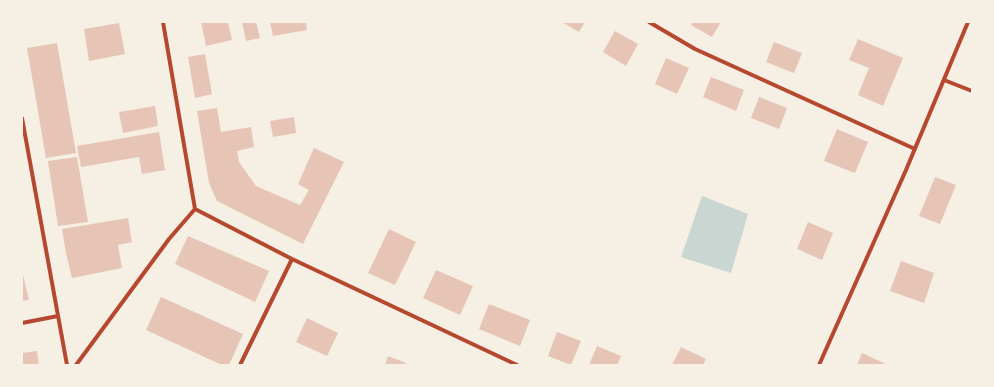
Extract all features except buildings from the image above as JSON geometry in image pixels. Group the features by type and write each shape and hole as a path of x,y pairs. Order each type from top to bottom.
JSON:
{"street":[{"path":"163,22 195,209"},
{"path":"649,22 695,48 915,149"},
{"path":"819,365 915,149 968,22"},
{"path":"944,80 972,91"},
{"path":"22,118 67,365"},
{"path":"195,209 292,259 517,365"},
{"path":"76,365 169,239 195,209"},
{"path":"240,365 292,259"},
{"path":"22,323 58,316"}],"shaded area":[{"path":"702,196 748,214 731,273 681,257"}]}
